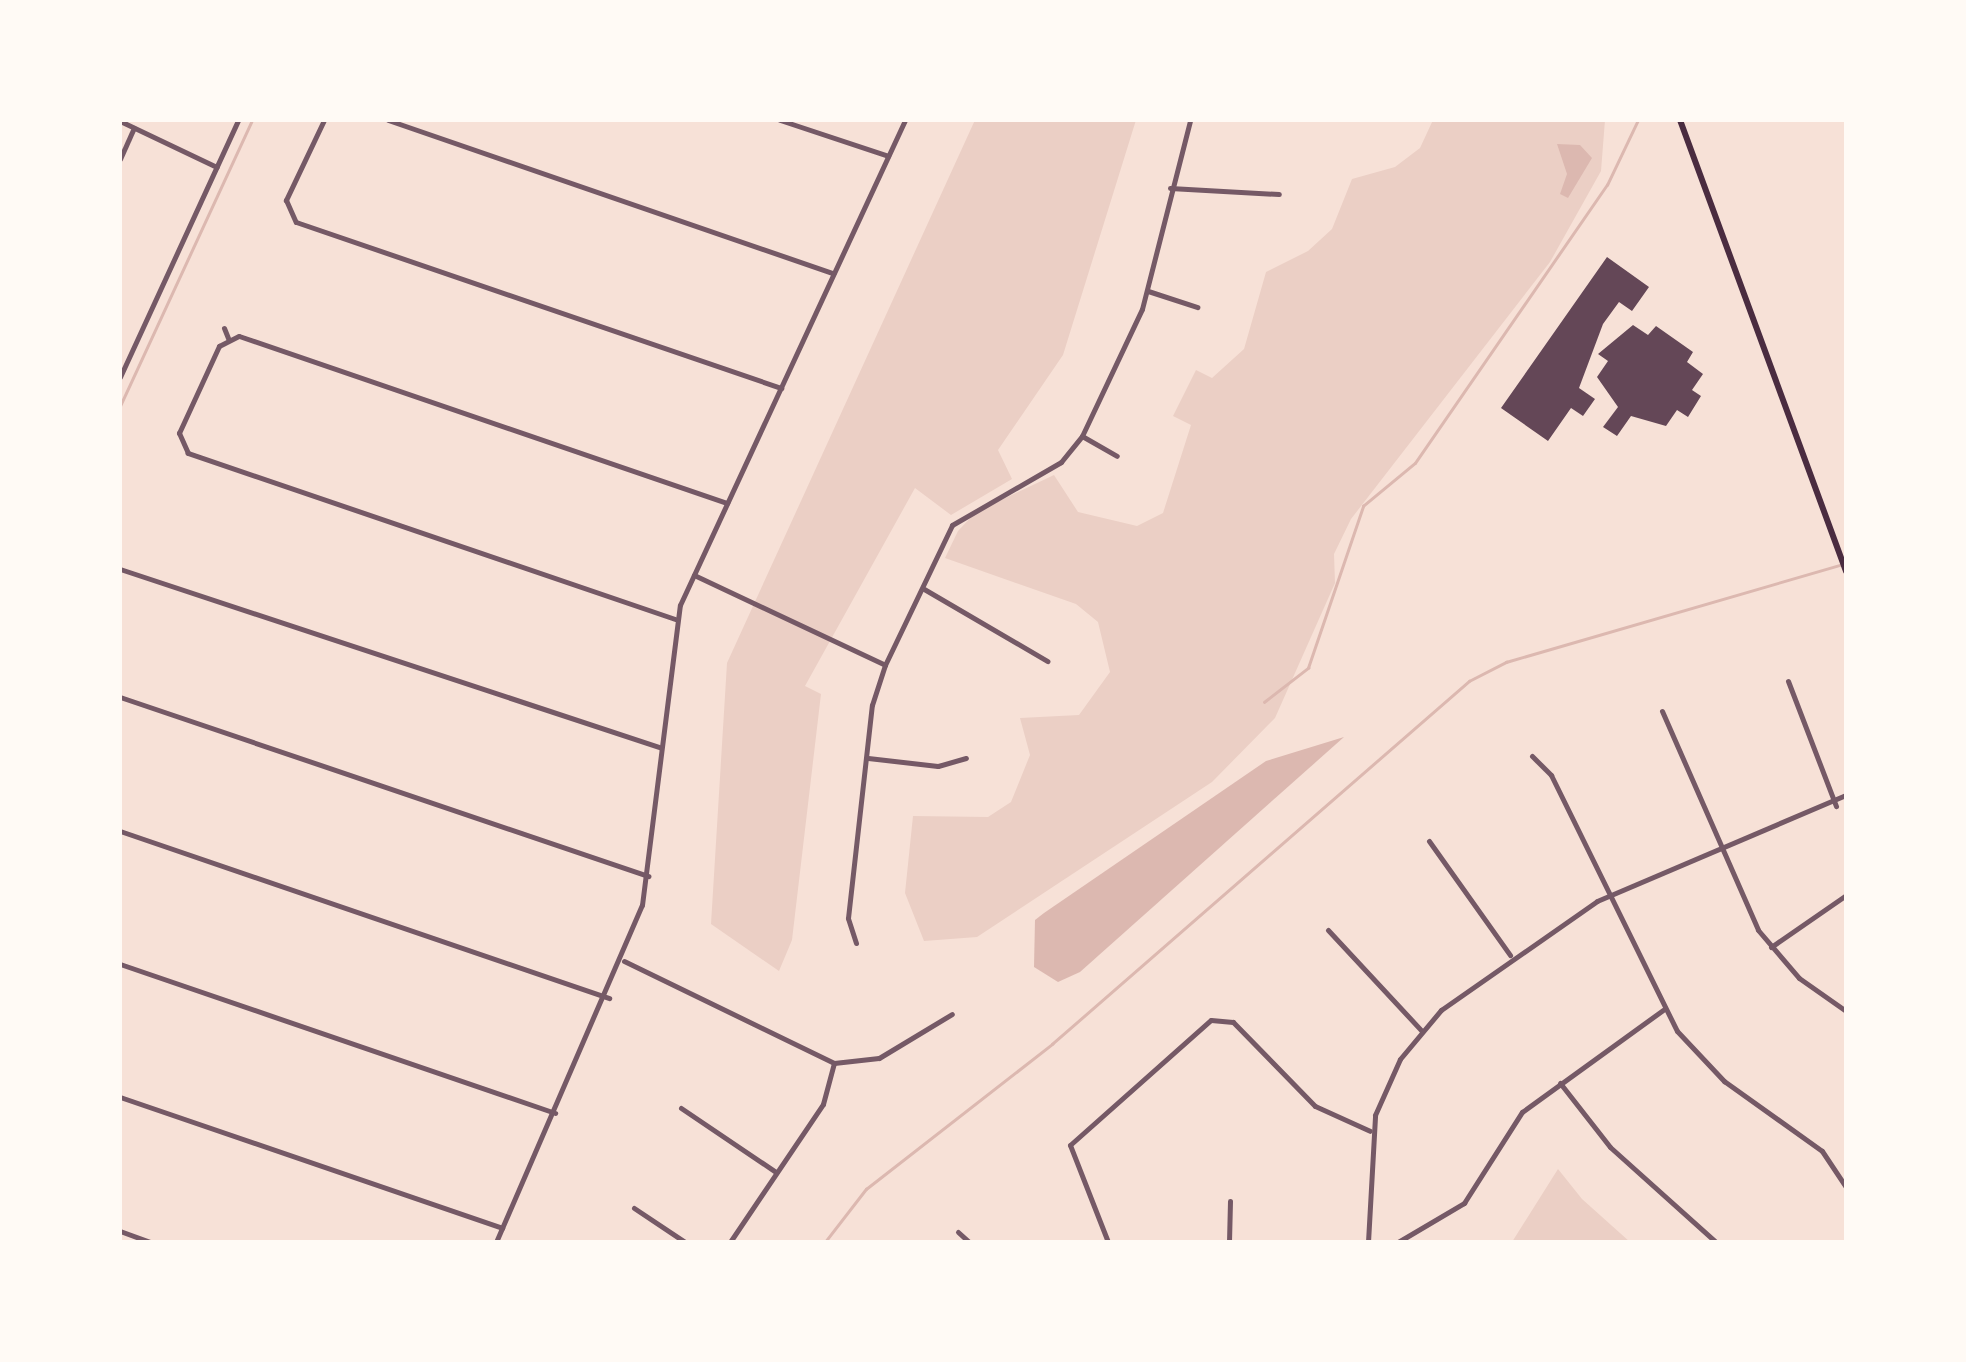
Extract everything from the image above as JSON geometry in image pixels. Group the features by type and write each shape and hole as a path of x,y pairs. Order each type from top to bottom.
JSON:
{"main road":[{"path":"1680,120 1846,571"}],"street":[{"path":"120,376 238,120"},
{"path":"287,212 324,120"},
{"path":"388,120 833,272"},
{"path":"780,120 888,156"},
{"path":"496,1242 624,962 648,876 675,619 905,120"},
{"path":"856,943 848,918 868,758 885,665 962,513 1060,462 1082,436 1148,291 1189,122 1180,120"},
{"path":"120,122 217,166"},
{"path":"120,159 134,128"},
{"path":"1170,188 1279,194"},
{"path":"277,216 287,212 781,388"},
{"path":"1148,291 1197,307"},
{"path":"168,446 179,441 228,338 224,328"},
{"path":"228,338 727,503"},
{"path":"1082,436 1117,456"},
{"path":"179,441 196,456 675,619"},
{"path":"121,567 659,747"},
{"path":"694,575 885,665"},
{"path":"924,589 1047,661"},
{"path":"1788,681 1836,806"},
{"path":"120,697 648,876"},
{"path":"1662,712 1721,849 1771,947 1846,1011"},
{"path":"1532,756 1609,894 1663,1010 1711,1068 1822,1151 1846,1187"},
{"path":"868,758 938,766 966,758"},
{"path":"1836,806 1846,795"},
{"path":"1368,1242 1370,1131 1422,1031 1510,955 1609,894 1836,806 1846,807"},
{"path":"120,830 609,998"},
{"path":"1429,840 1510,955"},
{"path":"1771,947 1846,895"},
{"path":"1328,930 1422,1031"},
{"path":"624,962 834,1063 879,1058 952,1014"},
{"path":"120,964 555,1112"},
{"path":"1398,1242 1464,1202 1509,1128 1560,1082 1663,1010"},
{"path":"1108,1242 1070,1145 1212,1020 1233,1022 1316,1106 1370,1131"},
{"path":"730,1242 823,1104 834,1063"},
{"path":"1560,1082 1610,1148 1716,1242"},
{"path":"120,1097 502,1228"},
{"path":"681,1108 776,1172"},
{"path":"1230,1200 1230,1242"},
{"path":"634,1208 686,1242"},
{"path":"120,1232 151,1242"},
{"path":"958,1232 968,1242"}],"shaded area":[{"path":"975,120 1136,120 1063,355 998,450 1012,479 951,515 915,488 805,686 821,694 792,940 779,971 711,924 727,663"},
{"path":"1433,120 1605,120 1601,171 1550,262 1351,519 1334,554 1335,583 1275,718 1212,782 977,937 924,941 905,893 913,816 988,817 1011,802 1030,755 1020,718 1079,715 1110,672 1098,622 1076,604 945,558 958,531 976,512 1054,475 1078,512 1137,526 1163,513 1191,425 1173,416 1196,370 1212,378 1244,349 1266,272 1308,251 1332,229 1352,179 1395,167 1420,148"},
{"path":"1557,144 1580,145 1592,158 1568,198 1560,194 1567,174"},
{"path":"1344,737 1080,972 1058,982 1034,967 1035,920 1044,913 1266,761"},
{"path":"1558,1169 1582,1199 1630,1242 1512,1242"}],"building":[{"path":"1607,257 1649,287 1632,311 1619,302 1603,324 1579,388 1595,399 1583,416 1571,408 1548,441 1501,408"},
{"path":"1633,325 1648,335 1656,326 1693,352 1687,362 1703,374 1692,390 1701,396 1688,417 1677,410 1666,426 1631,416 1617,436 1603,427 1618,407 1597,377 1608,361 1598,354"}],"waterway":[{"path":"120,406 252,120"},
{"path":"1264,702 1308,668 1363,506 1415,463 1607,185 1638,120"},
{"path":"825,1242 866,1189 1052,1044 1469,681 1506,662 1843,564"}]}
